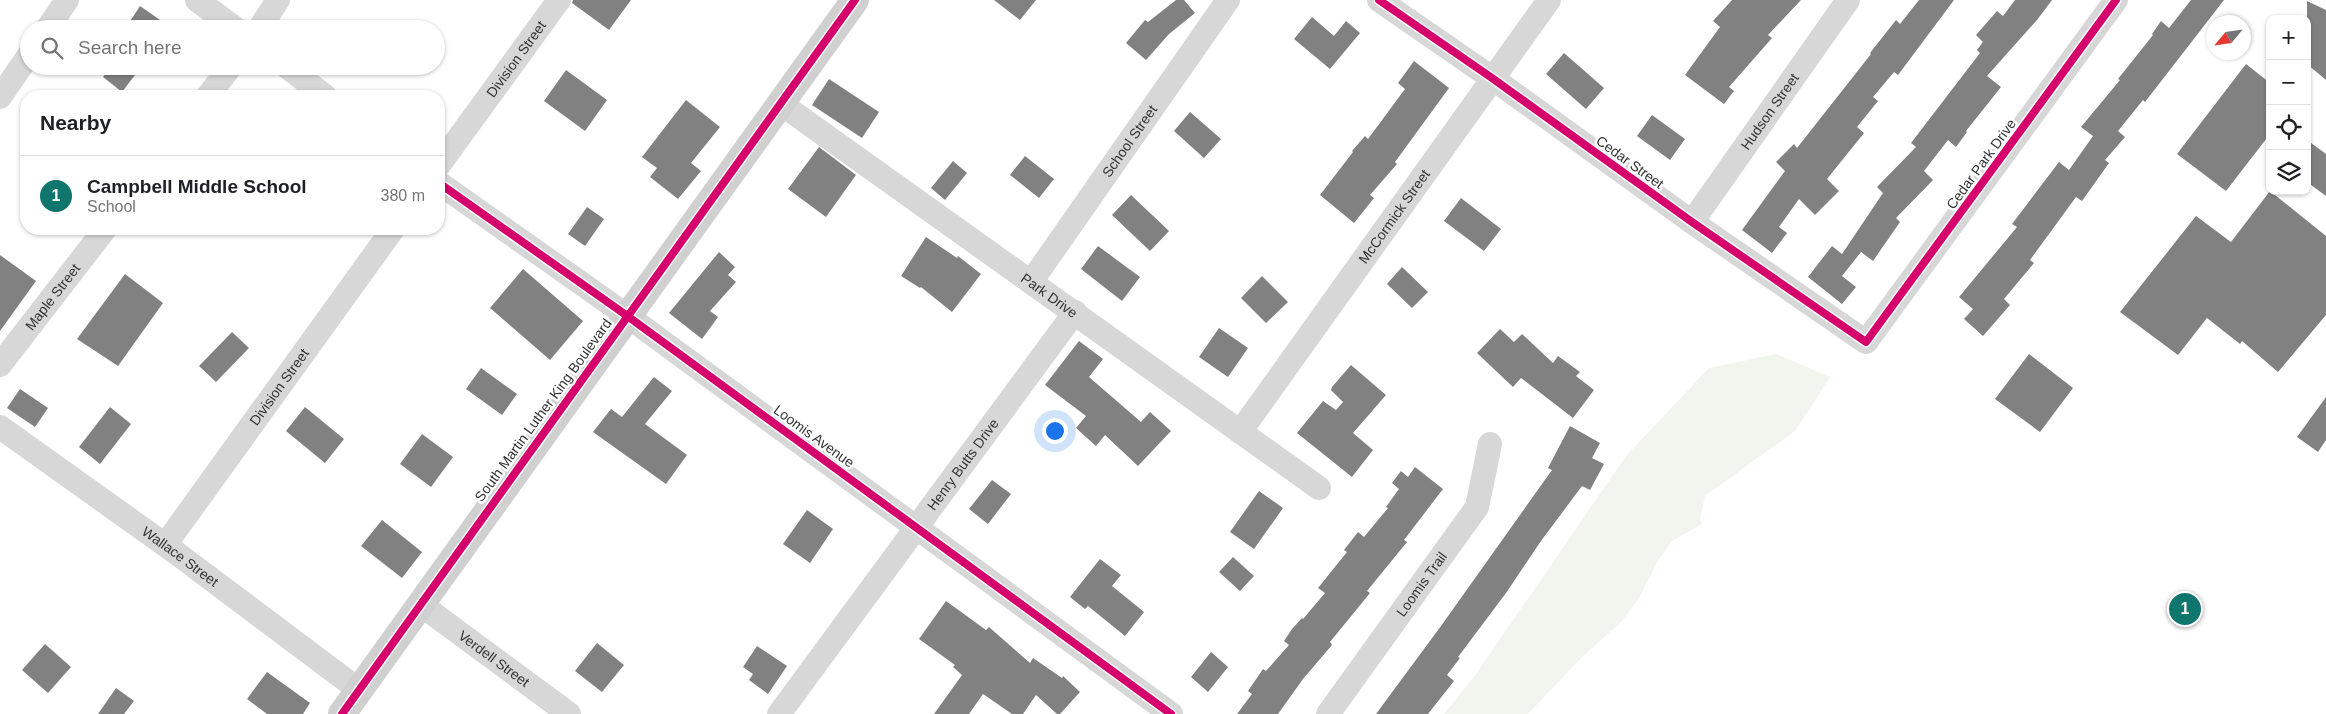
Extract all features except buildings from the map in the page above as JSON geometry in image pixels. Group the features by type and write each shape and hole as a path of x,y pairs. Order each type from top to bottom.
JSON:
{"street":[{"path":"53,20 67,0"},
{"path":"197,0 224,20"},
{"path":"265,20 278,0"},
{"name":"Division Street","path":"445,157 559,0"},
{"name":"South Martin Luther King Boulevard","path":"342,714 626,315 855,0"},
{"name":"School Street","path":"1031,282 1228,0"},
{"name":"Cedar Street","path":"1379,0 1492,78 1692,222 1866,342"},
{"name":"McCormick Street","path":"1240,432 1549,0"},
{"name":"Hudson Street","path":"1692,222 1848,0"},
{"name":"Cedar Park Drive","path":"1866,342 2116,0"},
{"path":"0,97 20,69"},
{"path":"213,90 225,75"},
{"path":"298,75 317,90"},
{"name":"Park Drive","path":"780,103 1319,488"},
{"name":"Loomis Avenue","path":"445,187 626,315 1170,714"},
{"name":"Maple Street","path":"0,365 101,235"},
{"name":"Division Street","path":"164,545 389,235"},
{"name":"Henry Butts Drive","path":"779,714 1075,312"},
{"name":"Wallace Street","path":"0,427 164,545 359,690"},
{"name":"Loomis Trail","path":"1328,714 1477,507 1490,444"},
{"name":"Verdell Street","path":"420,604 569,714"}],"shaded area":[{"path":"1776,354 1830,377 1795,431 1705,496 1700,520 1702,524 1672,541 1659,559 1639,598 1621,622 1581,658 1528,714 1444,714 1476,674 1626,456 1709,368"}],"cycle path":[{"path":"342,714 855,0"},
{"path":"1379,0 1492,78 1692,222 1866,342 2116,0"},
{"path":"445,187 626,315 1171,714"}],"place":[{"name":"Campbell Middle School","path":"2185,609"}]}
